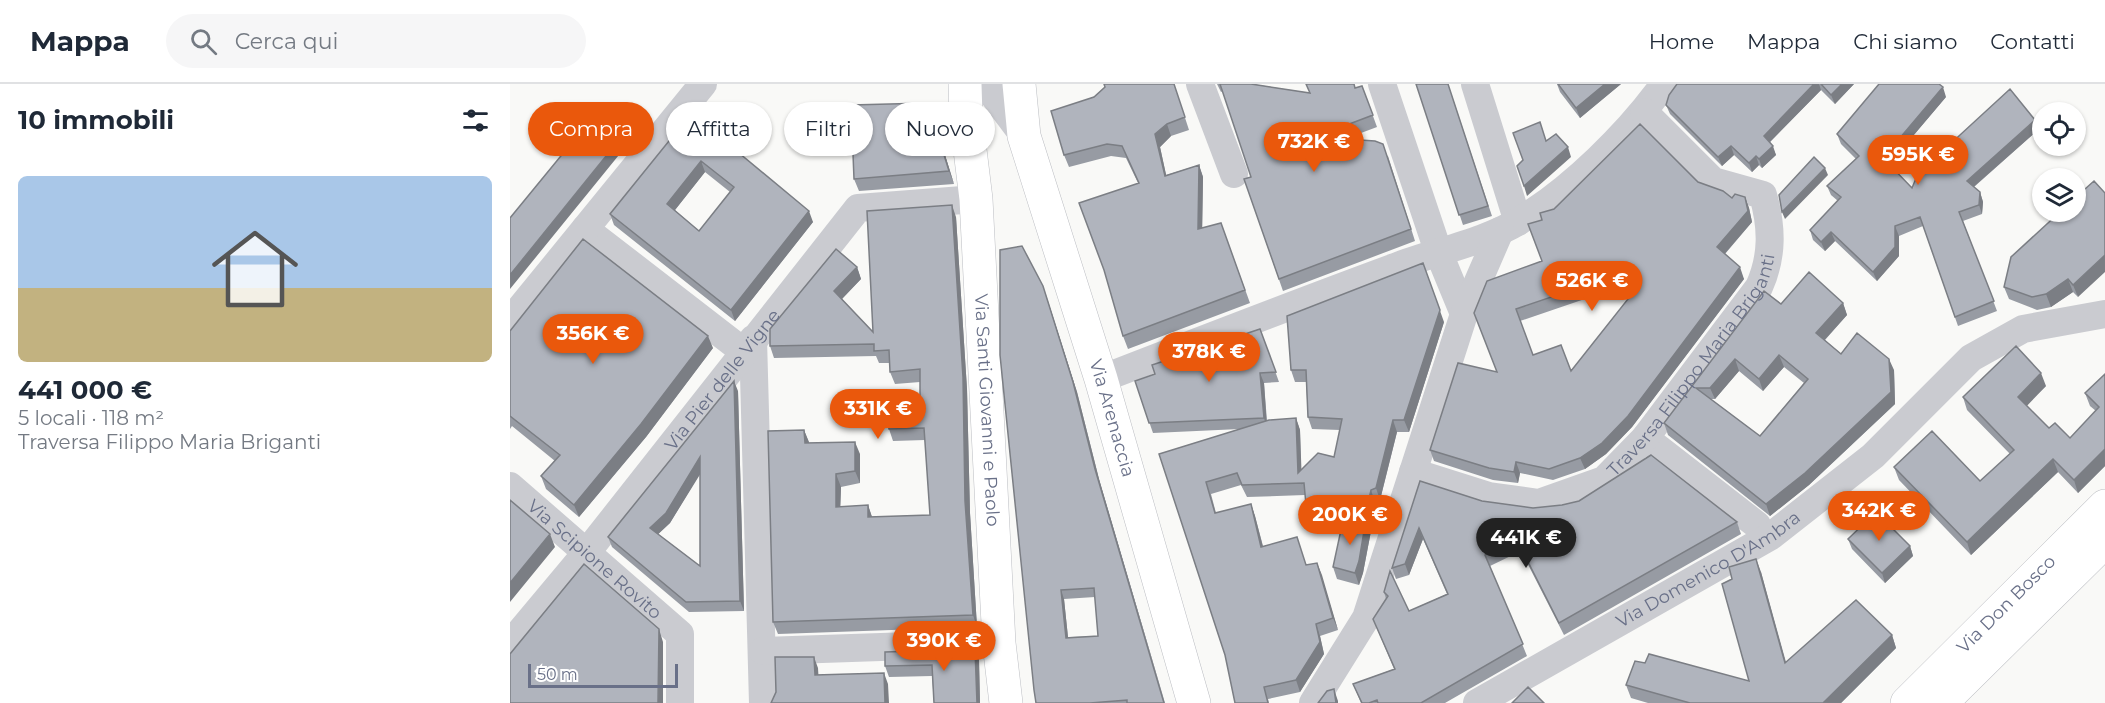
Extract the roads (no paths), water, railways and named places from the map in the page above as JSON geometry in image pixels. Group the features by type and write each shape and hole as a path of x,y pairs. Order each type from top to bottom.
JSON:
{"main road":[{"name":"Via Santi Giovanni e Paolo","path":"965,84 966,102"},
{"name":"Via Arenaccia","path":"1018,84 1024,136 1101,379 1194,703"},
{"name":"Via Santi Giovanni e Paolo","path":"971,156 976,199 999,643 1006,703"},
{"name":"Via Don Bosco","path":"1907,703 2105,506"},
{"name":"Via Don Bosco","path":"1941,703 2105,541"}],"street":[{"path":"510,321 703,84"},
{"path":"950,84 959,102"},
{"path":"985,84 1024,136"},
{"path":"1200,84 1233,174"},
{"path":"1382,84 1438,251 1464,314"},
{"path":"1314,703 1366,618 1464,314 1509,227 1474,84"},
{"path":"1101,379 1438,251 1509,227 1547,203 1644,112 1664,84"},
{"name":"Traversa Filippo Maria Briganti","path":"1413,472 1489,496 1539,503 1604,480 1645,438 1759,287 1766,273 1771,224 1763,195 1713,181 1644,112"},
{"name":"Via Pier delle Vigne","path":"510,644 587,552 858,208 976,199"},
{"path":"585,229 748,345 763,651 763,703"},
{"name":"Via Domenico D'Ambra","path":"1477,703 1771,536 1873,456 1971,358 2022,329 2105,314"},
{"path":"1645,438 1757,525"},
{"name":"Via Scipione Rovito","path":"510,486 680,634 680,703"},
{"path":"763,651 999,643"}]}
